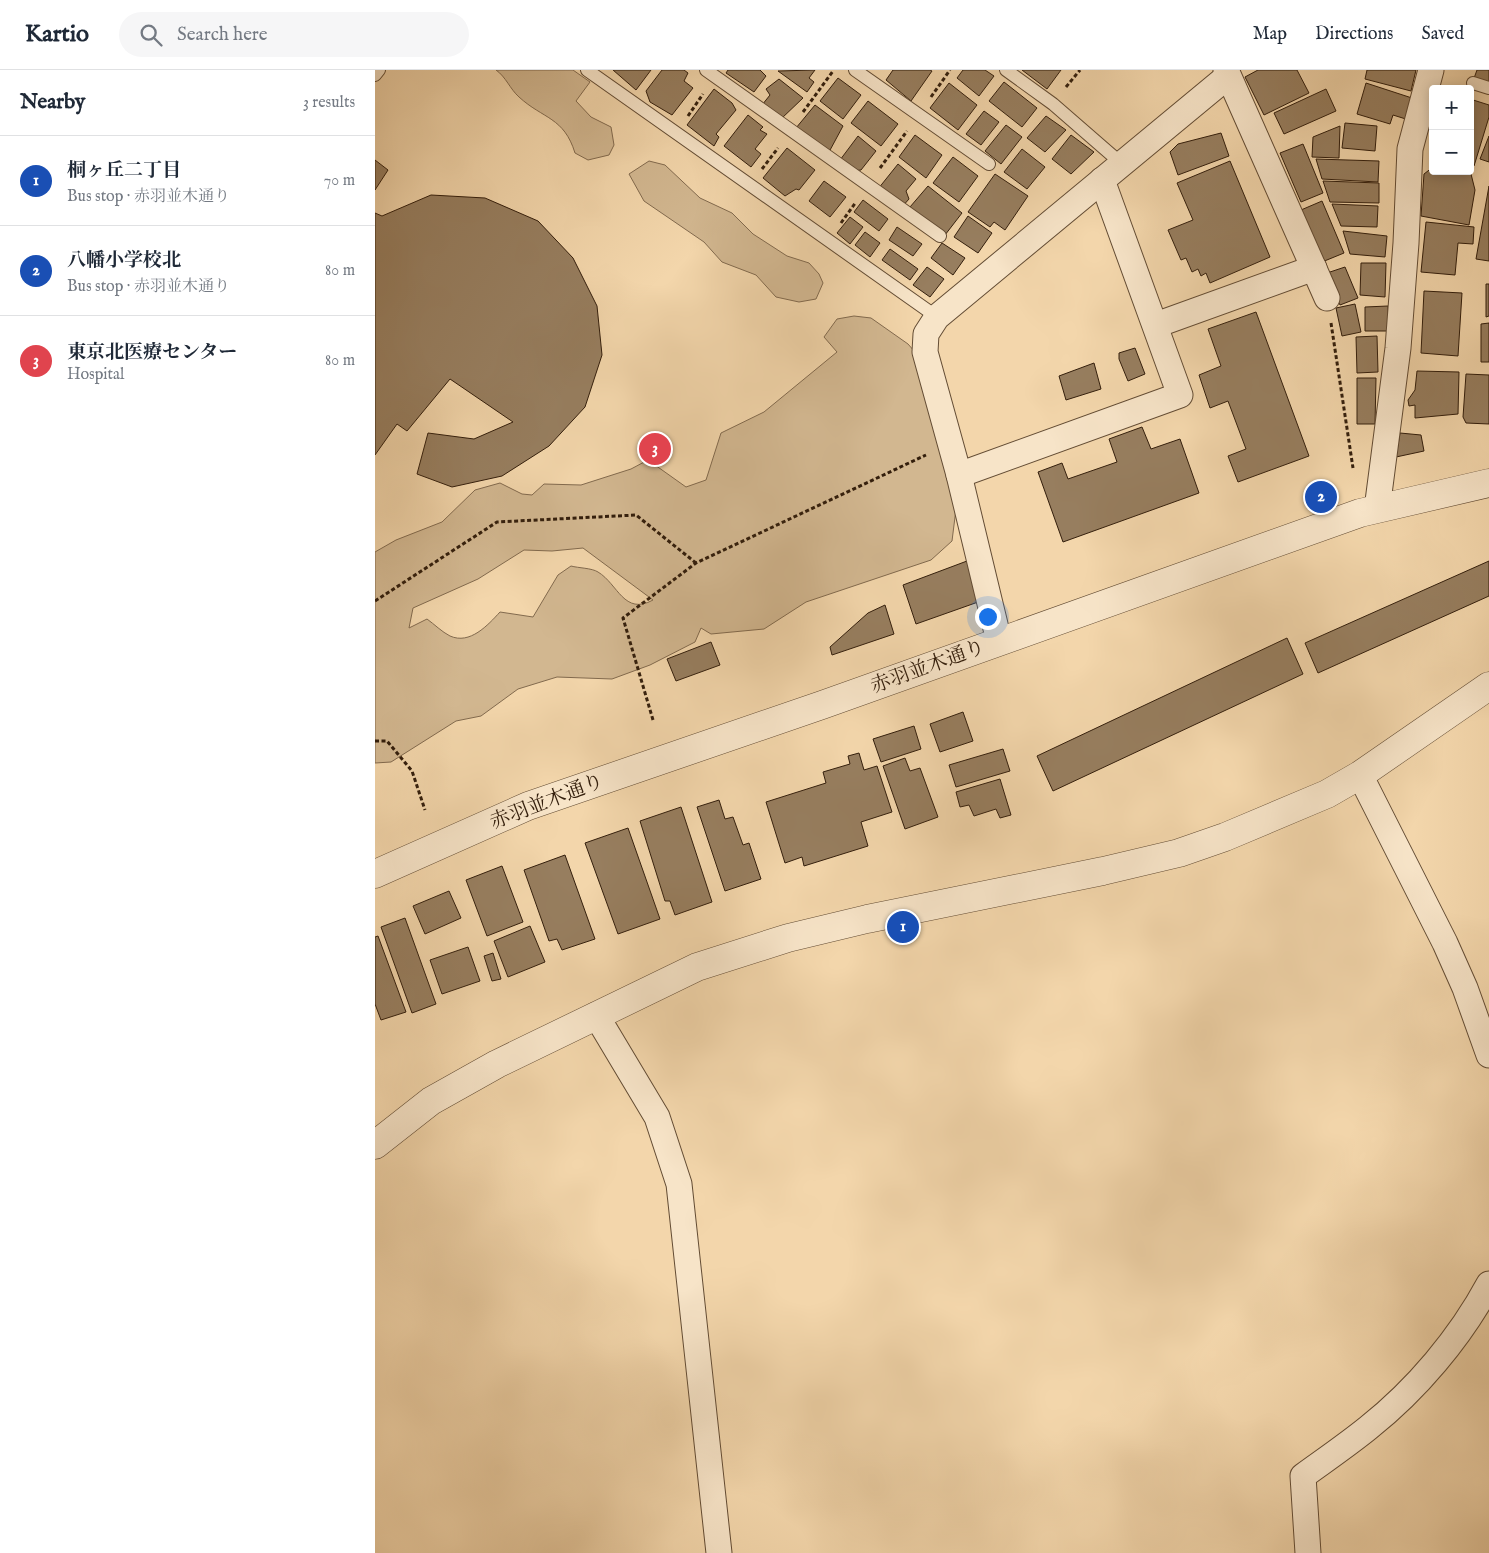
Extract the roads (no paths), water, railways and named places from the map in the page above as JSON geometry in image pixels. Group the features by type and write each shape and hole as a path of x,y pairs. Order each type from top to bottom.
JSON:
{"street":[{"path":"1369,511 1398,348 1406,242 1410,149 1431,70"},
{"path":"999,641 959,475 925,352 926,334 937,317 1122,164 1227,73 1327,298"},
{"path":"959,475 1180,395 1102,180"},
{"path":"1156,325 1314,268"},
{"name":"赤羽並木通り","path":"375,874 528,806 1369,511 1489,483"},
{"path":"375,1145 431,1101 497,1064 697,967 788,938 867,919 1103,871 1179,852 1285,813 1327,794 1360,775 1489,686"},
{"path":"1360,775 1449,952 1465,988 1489,1055"},
{"path":"596,1015 657,1117 679,1184 719,1553"},
{"path":"1308,1553 1303,1476 1369,1428 1408,1392 1447,1346 1479,1303 1489,1284"}],"lane":[{"path":"375,76 379,70"},
{"path":"587,70 937,317"},
{"path":"855,70 989,164"},
{"path":"1006,70 1053,104 1122,164"},
{"path":"711,73 940,236"},
{"path":"1473,83 1489,88"}],"place":[{"name":"東京北医療センター","path":"655,449"},
{"name":"八幡小学校北","path":"1321,497"},
{"name":"桐ヶ丘二丁目","path":"903,927"}]}
